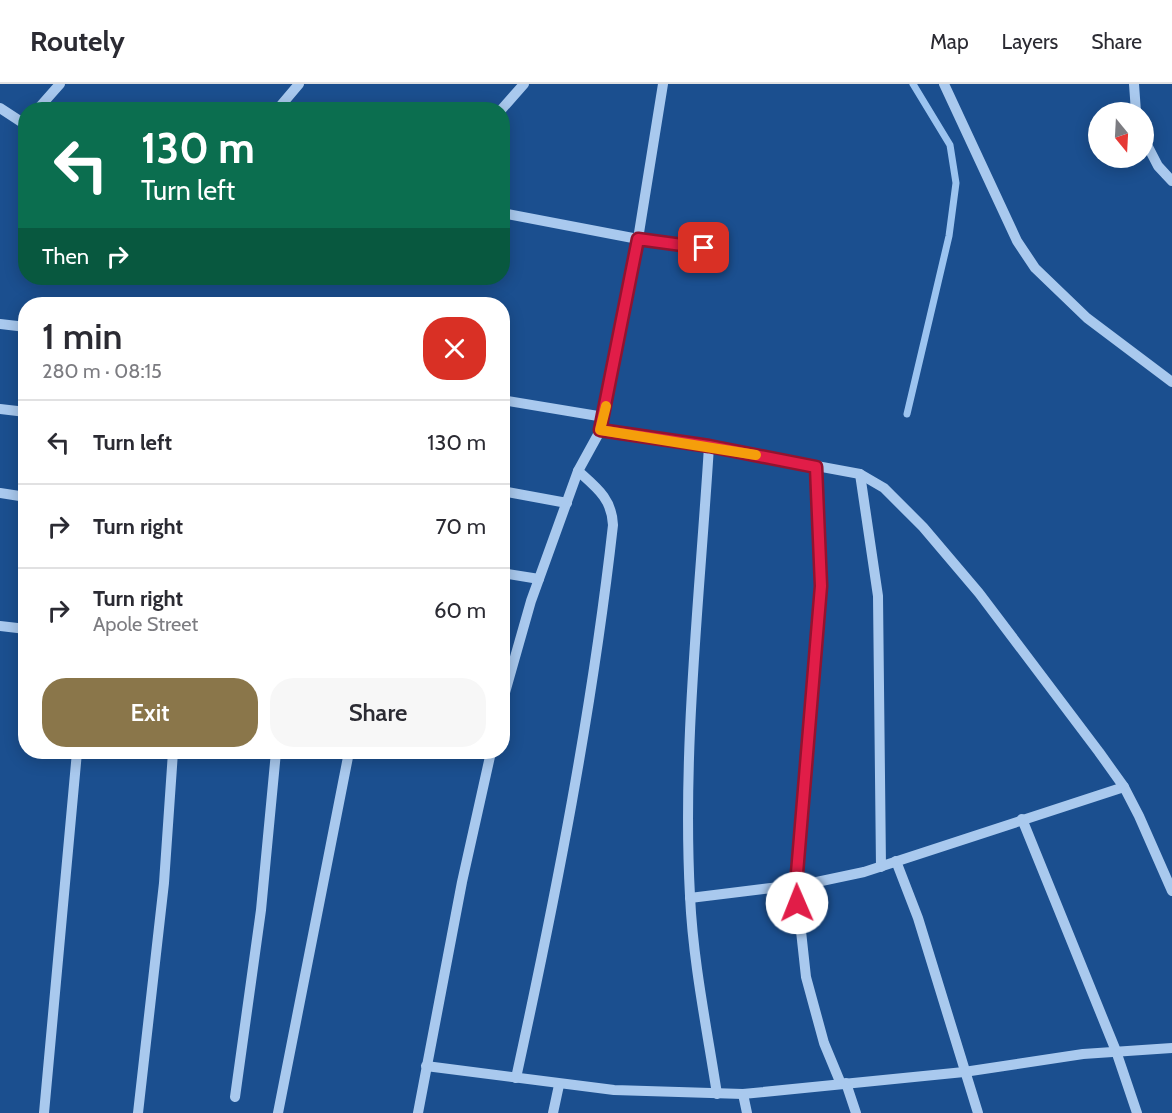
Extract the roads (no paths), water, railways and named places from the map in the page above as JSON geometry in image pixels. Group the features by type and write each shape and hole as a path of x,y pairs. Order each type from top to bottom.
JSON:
{"street":[{"path":"44,102 60,84"},
{"path":"284,102 299,84"},
{"path":"508,102 524,84"},
{"path":"510,676 539,579 578,471 600,430 604,417 638,239 663,84"},
{"path":"945,84 1017,241 1035,268 1087,318 1172,382"},
{"path":"1134,84 1135,102"},
{"path":"0,108 18,120"},
{"path":"1154,158 1172,181"},
{"path":"510,215 638,239 704,248"},
{"path":"0,324 18,326"},
{"path":"510,401 604,417"},
{"path":"0,409 18,411"},
{"path":"600,430 709,446 860,474 884,488 923,527 979,593 1124,787 1172,891"},
{"path":"709,446 687,775 690,898 717,1094"},
{"path":"816,467 821,586 796,885 806,977 824,1043 856,1113"},
{"path":"516,1078 555,893 583,739 612,525 612,511 607,498 578,471"},
{"path":"860,474 878,596 881,867"},
{"path":"510,492 567,503"},
{"path":"0,493 18,496"},
{"path":"510,574 539,579"},
{"path":"0,626 18,628"},
{"path":"44,1113 76,759"},
{"path":"138,1113 164,882 173,759"},
{"path":"235,1097 261,910 275,759"},
{"path":"278,1113 348,759"},
{"path":"418,1113 462,882 489,759"},
{"path":"690,898 796,885 881,867 1124,787"},
{"path":"1022,819 1116,1052 1137,1113"},
{"path":"896,861 918,918 978,1113"},
{"path":"426,1066 559,1085 655,1093 742,1094 964,1072 1116,1052 1172,1048"},
{"path":"553,1113 559,1085"},
{"path":"742,1094 747,1113"}],"waterway":[{"path":"907,414 949,236 956,183 950,145 913,84"}]}
